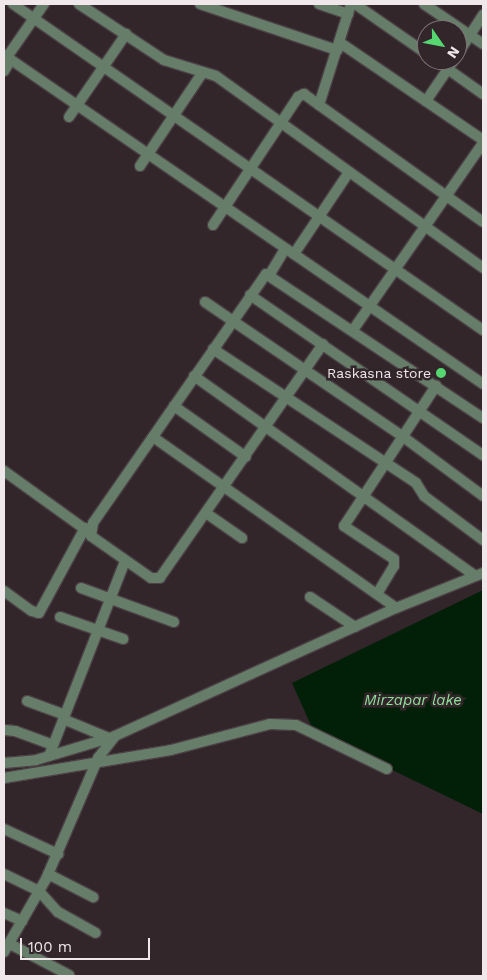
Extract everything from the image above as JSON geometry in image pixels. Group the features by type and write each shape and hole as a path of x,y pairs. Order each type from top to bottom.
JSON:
{"street":[{"path":"13,4 483,330"},
{"path":"4,71 7,57 44,4"},
{"path":"79,4 176,66 216,76 483,268"},
{"path":"200,4 338,46 426,101 483,142 354,330"},
{"path":"319,4 350,9 320,105"},
{"path":"355,4 417,47"},
{"path":"424,4 483,44"},
{"path":"467,40 483,15"},
{"path":"69,117 126,34"},
{"path":"7,57 483,383"},
{"path":"426,101 447,70"},
{"path":"457,70 483,94"},
{"path":"140,166 202,72"},
{"path":"213,225 301,95 320,105 483,222"},
{"path":"4,592 32,611 39,612 87,530 250,295 264,276 270,274 319,216 349,172"},
{"path":"270,274 483,418"},
{"path":"250,295 420,409 483,455"},
{"path":"205,302 402,436 483,496"},
{"path":"4,471 87,530 95,541 151,578 160,578 323,344"},
{"path":"213,349 416,483 424,496 483,540"},
{"path":"194,376 479,574"},
{"path":"377,594 394,566 394,559 344,526 436,386"},
{"path":"174,406 246,457"},
{"path":"152,437 396,608"},
{"path":"206,513 242,538"},
{"path":"49,756 125,561"},
{"path":"4,764 49,756 112,737 396,608 479,574"},
{"path":"81,588 174,622"},
{"path":"310,596 355,627"},
{"path":"60,617 123,639"},
{"path":"27,700 112,737"},
{"path":"4,778 170,750 256,727 283,724 308,730 387,769"},
{"path":"4,730 15,731 53,745"},
{"path":"69,975 7,948 58,854 95,763 101,751 112,737"},
{"path":"4,828 58,854"},
{"path":"4,874 39,891 58,912 96,933"},
{"path":"48,874 93,897"},
{"path":"4,913 22,921"}],"water":[{"name":"Mirzapar lake","path":"483,590 483,814 314,732 292,683"}],"place":[{"name":"Raskasna store","path":"441,373"}]}
